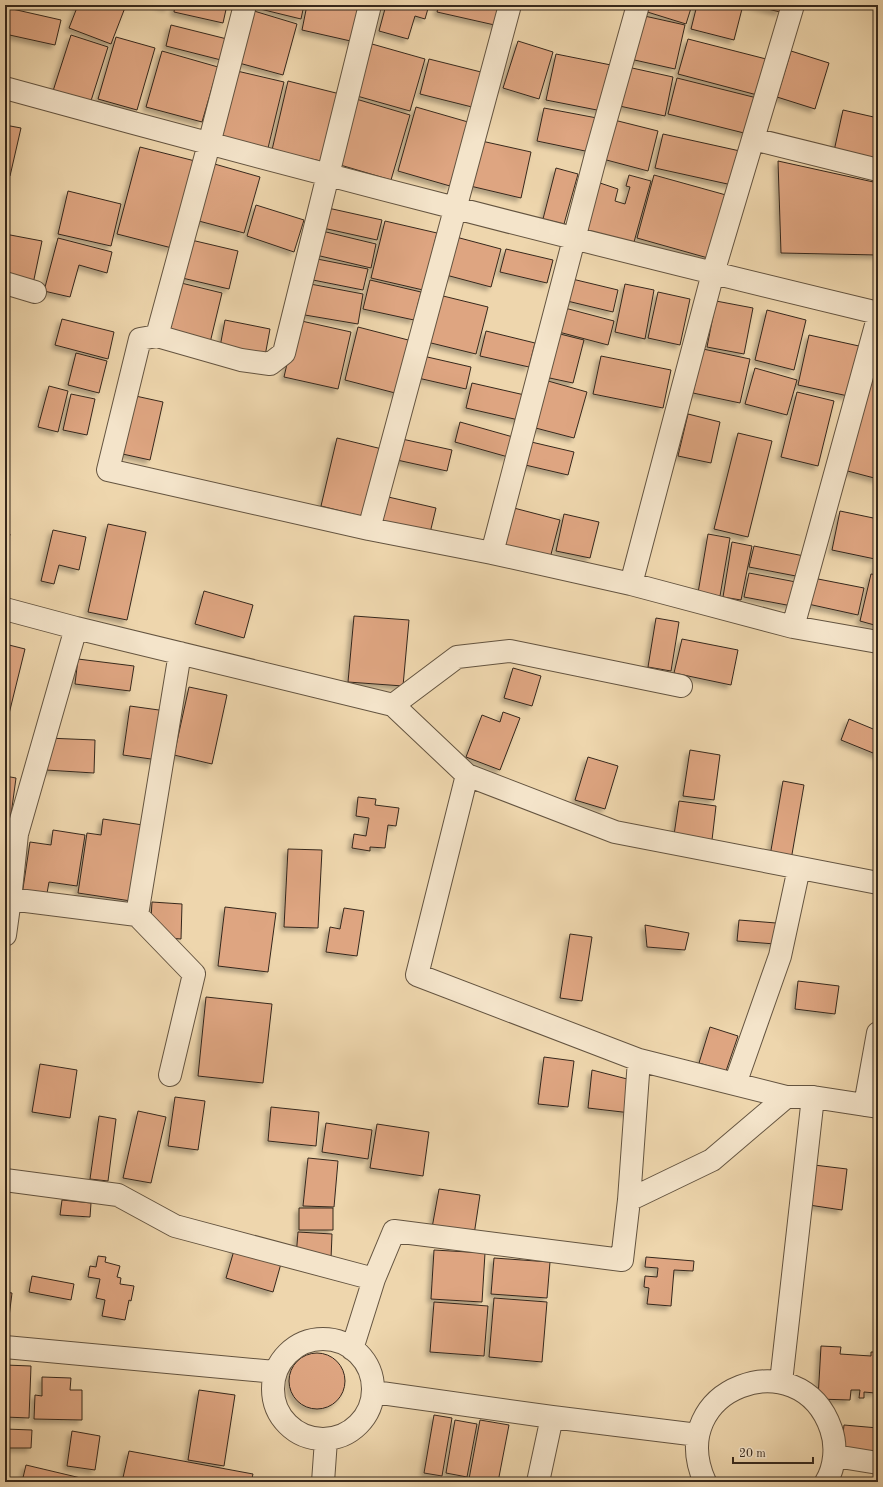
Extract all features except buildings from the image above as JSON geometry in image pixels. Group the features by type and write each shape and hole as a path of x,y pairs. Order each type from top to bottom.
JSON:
{"street":[{"path":"157,336 210,144 245,5"},
{"path":"370,5 284,353 270,364 241,360 157,336 140,339 108,470 369,529 492,553 630,584 793,627 878,642"},
{"path":"369,529 510,5"},
{"path":"492,553 596,155 638,5"},
{"path":"630,584 713,273 793,5"},
{"path":"5,88 210,144 574,239 878,313"},
{"path":"753,139 878,170"},
{"path":"5,283 35,292"},
{"path":"793,627 878,318"},
{"path":"5,609 76,628 393,705 467,775 615,832 878,883"},
{"path":"5,935 10,900 11,833 76,628"},
{"path":"393,705 457,657 510,651 681,686"},
{"path":"137,915 180,653"},
{"path":"467,775 417,975 639,1060 786,1096 813,1097 871,1106 878,1032"},
{"path":"734,1084 780,956 799,868"},
{"path":"10,900 137,915 194,974 170,1075"},
{"path":"352,1349 374,1279 394,1231 622,1260 629,1200 639,1060"},
{"path":"629,1200 712,1160 786,1096"},
{"path":"781,1382 813,1097"},
{"path":"5,1180 118,1196 174,1226 374,1279"},
{"path":"323,1339 339,1342 352,1349 364,1360 371,1375 374,1392 371,1406 364,1419 354,1430 341,1437 326,1440 304,1436 294,1431 282,1420 274,1405 272,1388 275,1372 283,1358 294,1348 308,1341 323,1339"},
{"path":"5,1347 275,1372"},
{"path":"705,1482 697,1459 698,1435 706,1415 720,1398 738,1386 759,1381 781,1382 799,1389 815,1401 827,1417 833,1436 835,1456 830,1476 826,1482"},
{"path":"374,1392 552,1417 698,1435"},
{"path":"538,1482 552,1417"},
{"path":"323,1482 326,1440"},
{"path":"835,1456 878,1463"}]}
